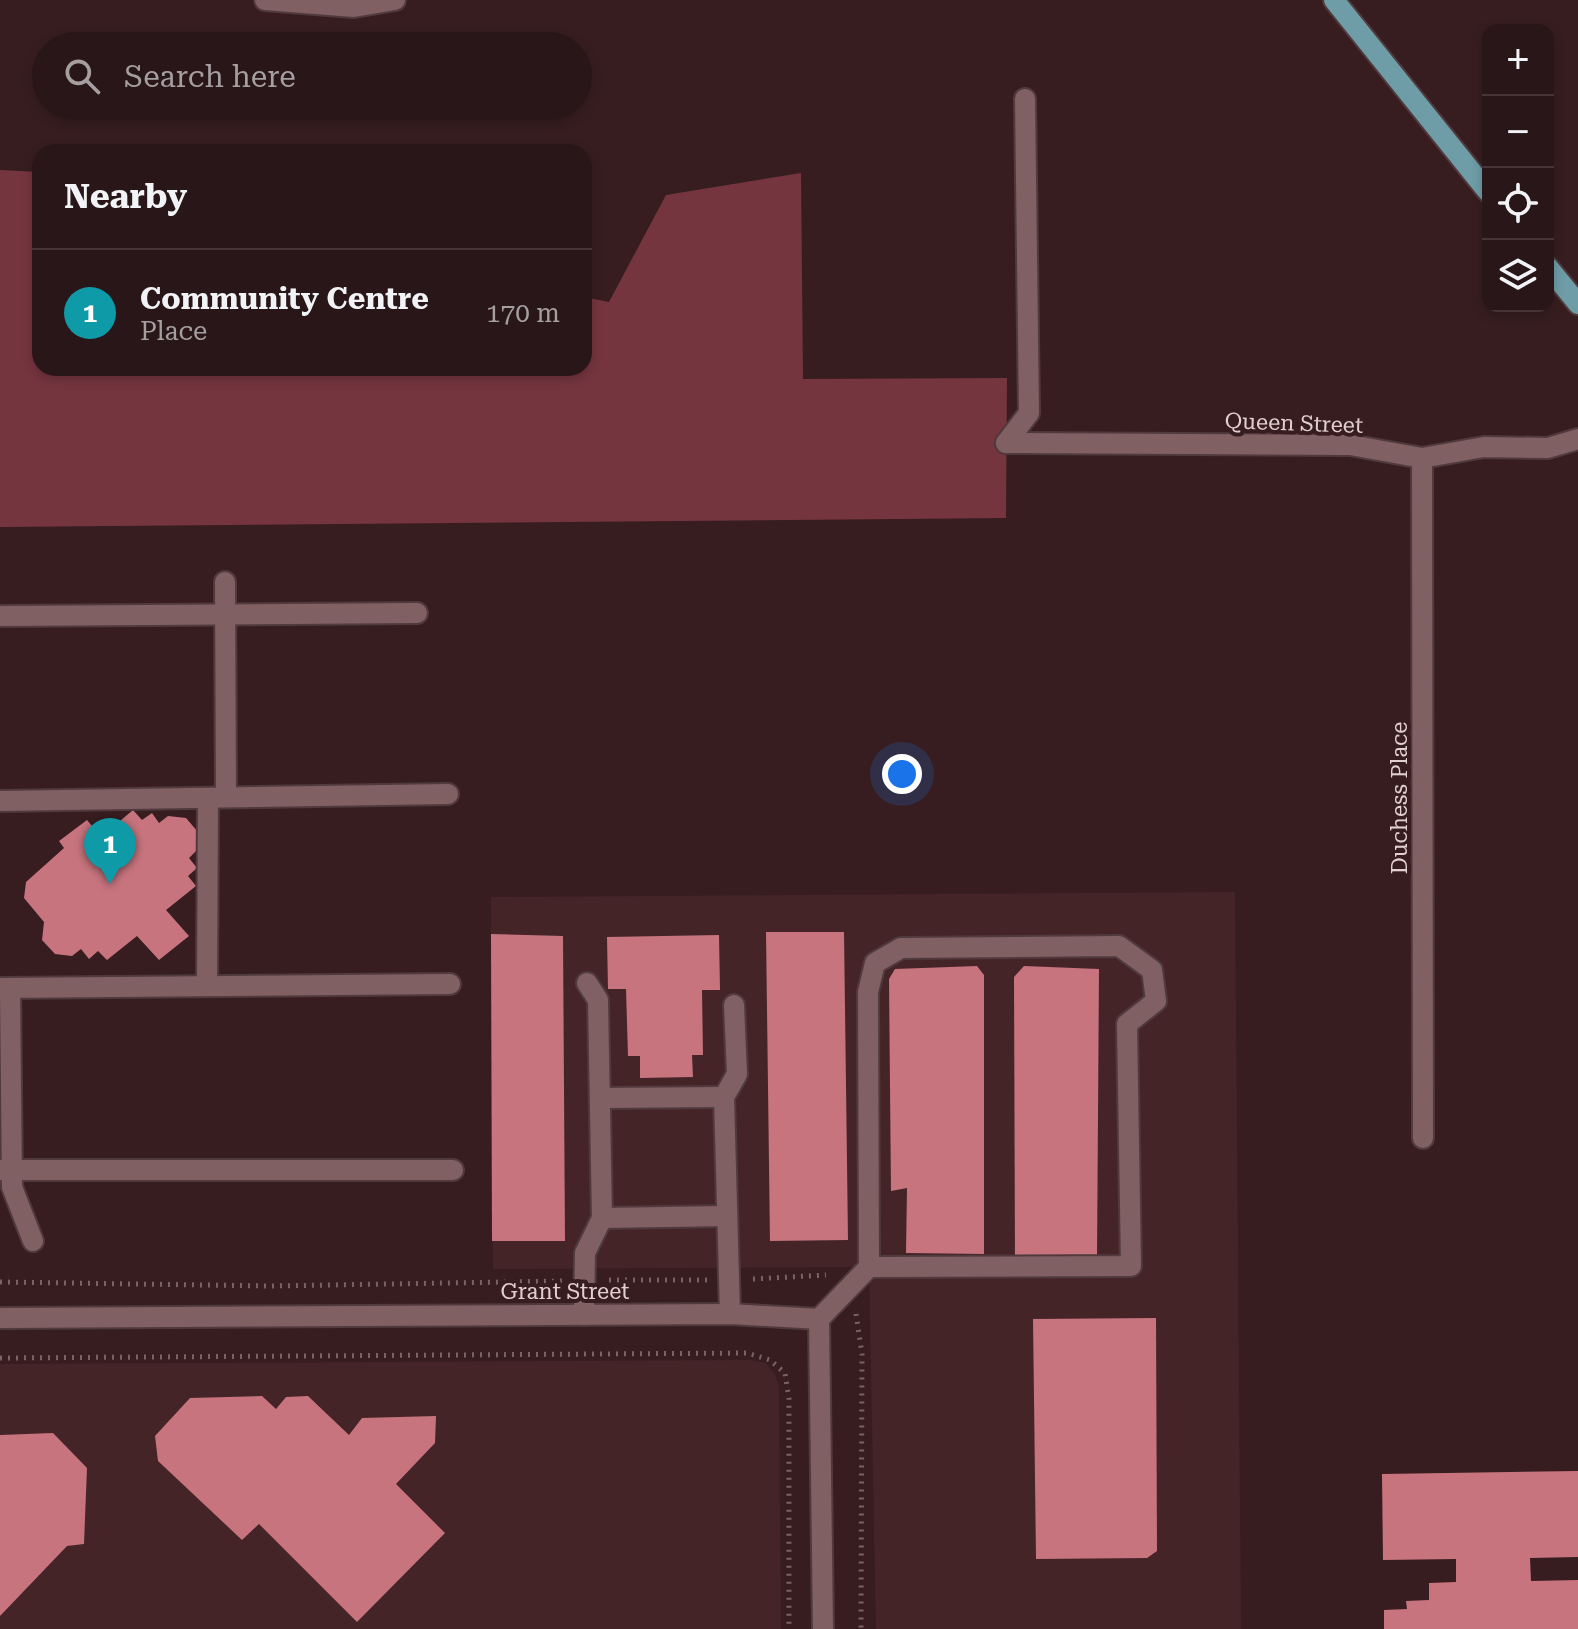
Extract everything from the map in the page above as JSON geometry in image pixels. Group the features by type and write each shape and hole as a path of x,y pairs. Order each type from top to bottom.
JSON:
{"main road":[{"path":"1335,0 1482,184"},
{"path":"1554,274 1578,304"}],"street":[{"path":"265,0 354,7 395,0"},
{"name":"Queen Street","path":"1025,99 1029,413 1006,443 1350,445 1422,458 1484,447 1548,448 1578,439"},
{"name":"Duchess Place","path":"1422,458 1423,1138"},
{"path":"207,986 227,615 225,582"},
{"path":"0,616 417,613"},
{"path":"0,801 448,794"},
{"path":"823,1629 819,1319 869,1267 868,992 875,963 901,948 1119,946 1152,970 1156,1001 1127,1024 1131,1266 869,1267"},
{"path":"584,1315 585,1253 602,1218 598,1000 587,983"},
{"path":"33,1241 6,1170 5,988 450,984"},
{"path":"730,1314 724,1097 737,1074 734,1005"},
{"path":"600,1098 724,1097"},
{"path":"6,1170 453,1170"},
{"path":"602,1218 727,1216"},
{"name":"Grant Street","path":"0,1318 730,1314 819,1319"}],"path":[{"path":"0,1358 747,1353 770,1360 785,1373 789,1399 789,1629"}],"shaded area":[{"path":"0,170 32,172 32,376 592,376 592,299 609,302 666,195 801,173 803,379 1007,378 1006,518 0,527"},
{"path":"1235,892 1241,1629 876,1629 869,1267 493,1269 491,897"},
{"path":"751,1360 765,1363 775,1374 779,1387 781,1629 0,1629 0,1364"}],"building":[{"path":"133,810 142,820 152,813 159,823 168,816 186,818 198,832 196,851 189,858 197,868 188,876 196,886 166,910 189,936 159,960 137,936 107,960 98,951 89,959 81,949 72,956 55,954 42,940 44,922 24,898 26,882 64,848 59,841 87,820 101,837"},
{"path":"766,932 844,932 848,1240 770,1241"},
{"path":"491,934 563,936 565,1241 492,1241"},
{"path":"719,935 720,990 702,990 703,1055 692,1055 693,1077 640,1078 640,1056 628,1056 626,989 608,989 607,937"},
{"path":"977,966 984,975 984,1254 906,1253 907,1188 891,1191 889,979 895,969"},
{"path":"1024,966 1099,969 1097,1261 1015,1262 1014,977"},
{"path":"1156,1318 1157,1551 1147,1558 1036,1559 1033,1319"},
{"path":"262,1396 276,1409 286,1397 308,1396 349,1435 362,1418 436,1416 435,1443 396,1484 445,1533 357,1622 259,1524 242,1540 158,1461 155,1436 190,1398"},
{"path":"53,1433 87,1468 84,1544 67,1546 0,1616 0,1435"},
{"path":"1578,1471 1578,1557 1530,1558 1531,1581 1578,1580 1578,1629 1384,1629 1384,1610 1407,1609 1406,1601 1429,1600 1429,1583 1456,1582 1456,1559 1383,1560 1382,1474"}],"place":[{"name":"Community Centre","path":"110,884"}]}
